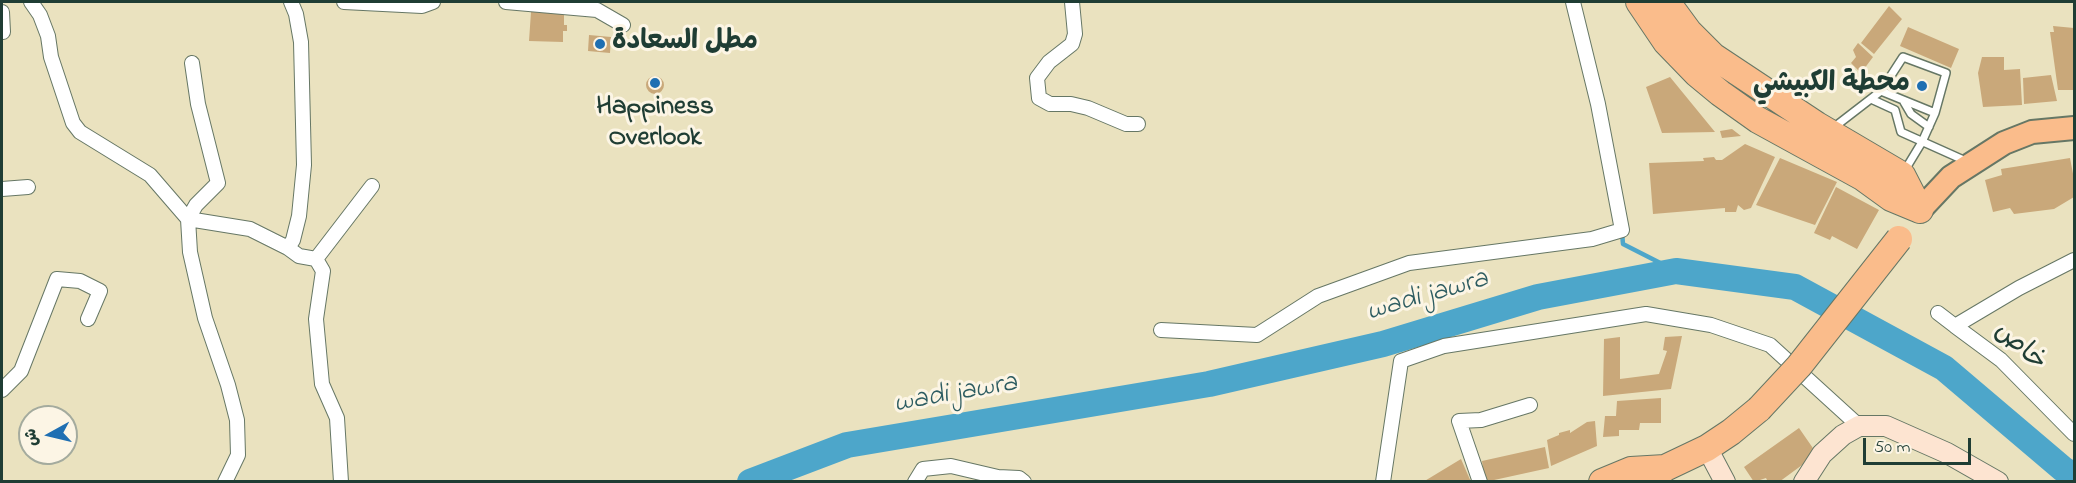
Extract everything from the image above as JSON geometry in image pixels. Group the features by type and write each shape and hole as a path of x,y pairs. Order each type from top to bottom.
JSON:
{"highway":[{"path":"1644,4 1689,32 1713,56 1828,131 1902,175 1920,210"},
{"path":"1644,4 1666,42 1697,74 1720,93 1758,120 1862,177 1891,198 1920,210"},
{"path":"1602,482 1631,470 1657,475 1707,448 1759,409 1799,366 1920,210"}],"main road":[{"path":"1920,210 1944,183 1970,163 2018,135 2074,128"}],"street":[{"path":"31,2 40,15 48,36 51,57 73,123 93,142 150,175 188,219 250,229 299,256 316,259 323,271 316,319 322,384 337,418 341,482"},
{"path":"288,248 293,240 299,216 304,165 301,42 296,14 291,2"},
{"path":"344,2 422,6 433,2"},
{"path":"506,2 597,10 623,25"},
{"path":"1072,2 1075,34 1072,44 1048,62 1037,78 1039,98 1050,104 1071,104 1088,108 1126,124 1138,124"},
{"path":"1161,330 1257,335 1318,296 1409,264 1592,239 1622,230 1598,104 1573,2"},
{"path":"2,12 3,32"},
{"path":"192,63 198,104 218,183 196,205 188,219 190,252 205,318 228,385 237,420 238,455 225,482"},
{"path":"316,259 372,186"},
{"path":"2,189 28,187"},
{"name":"خاص","path":"1955,326 2019,288 2074,260"},
{"path":"2,390 21,371 57,279 80,281 100,291 88,319"},
{"name":"خاص","path":"1938,313 2001,360 2074,434"},
{"path":"1383,482 1401,361 1444,346 1519,332 1646,314 1711,325 1770,345 1860,426"},
{"path":"1480,482 1459,421 1480,420 1530,405"},
{"path":"1804,482 1822,454 1843,435 1860,426 1886,426 1947,453 1998,482"},
{"path":"1707,448 1725,482"},
{"path":"915,482 923,469 951,466 998,477 1020,478 1024,482"}],"lane":[{"path":"1828,131 1881,91 1903,57 1946,73 1929,127 1902,175"},
{"path":"1881,91 1935,113"},
{"path":"1871,99 1895,110 1901,132 1970,163"},
{"path":"1904,102 1911,114 1929,127"}],"building":[{"path":"1889,6 1902,19 1874,54 1861,43"},
{"path":"531,12 564,13 564,25 567,25 567,31 563,31 563,42 529,41"},
{"path":"2053,26 2074,28 2074,90 2058,90 2050,32 2054,32"},
{"path":"1908,27 1959,49 1951,68 1900,46"},
{"name":"مطل السعادة","path":"589,35 611,37 610,53 588,51"},
{"path":"1858,43 1873,57 1861,73 1851,63 1856,57 1853,50"},
{"path":"1982,57 2004,57 2004,70 2020,69 2022,105 1983,107 1978,73"},
{"path":"2051,75 2057,101 2024,104 2023,78"},
{"name":"Happiness Overlook","path":"655,76 661,79 664,85 661,91 655,94 649,91 646,85 649,79"},
{"path":"1670,77 1715,132 1662,133 1646,87"},
{"path":"1732,129 1741,136 1722,138 1720,131"},
{"path":"1745,144 1775,157 1751,208 1744,210 1738,205 1736,212 1725,212 1725,208 1653,214 1649,163 1704,161 1703,158 1714,157 1716,160 1722,160"},
{"path":"1780,158 1837,182 1815,225 1756,205"},
{"path":"2070,158 2074,179 2074,197 2054,209 2014,214 2010,208 1993,212 1985,180 2002,175 2001,169"},
{"path":"1836,187 1879,210 1857,249 1832,236 1830,240 1814,233"},
{"path":"1682,336 1671,389 1603,396 1604,339 1620,337 1620,379 1659,374 1667,351 1663,350 1665,337"},
{"path":"1661,398 1661,423 1640,423 1639,430 1619,430 1619,436 1603,437 1605,416 1616,416 1617,401"},
{"path":"1595,421 1597,446 1551,466 1547,440 1559,433 1570,430 1570,433 1587,422"},
{"path":"1799,428 1817,454 1779,482 1768,482 1766,478 1754,482 1744,467"},
{"path":"1545,447 1549,468 1485,482 1482,461"},
{"path":"1461,459 1471,482 1423,482"}],"waterway":[{"path":"1622,233 1623,244 1676,271"},
{"name":"wadi jawra","path":"750,482 847,445 1209,384 1383,344 1538,297 1676,271 1795,287 1944,368 2074,476"}],"place":[{"name":"مطل السعادة","path":"600,44"},
{"name":"Happiness Overlook","path":"655,83"},
{"name":"محطة الكبيشي","path":"1922,86"}]}
